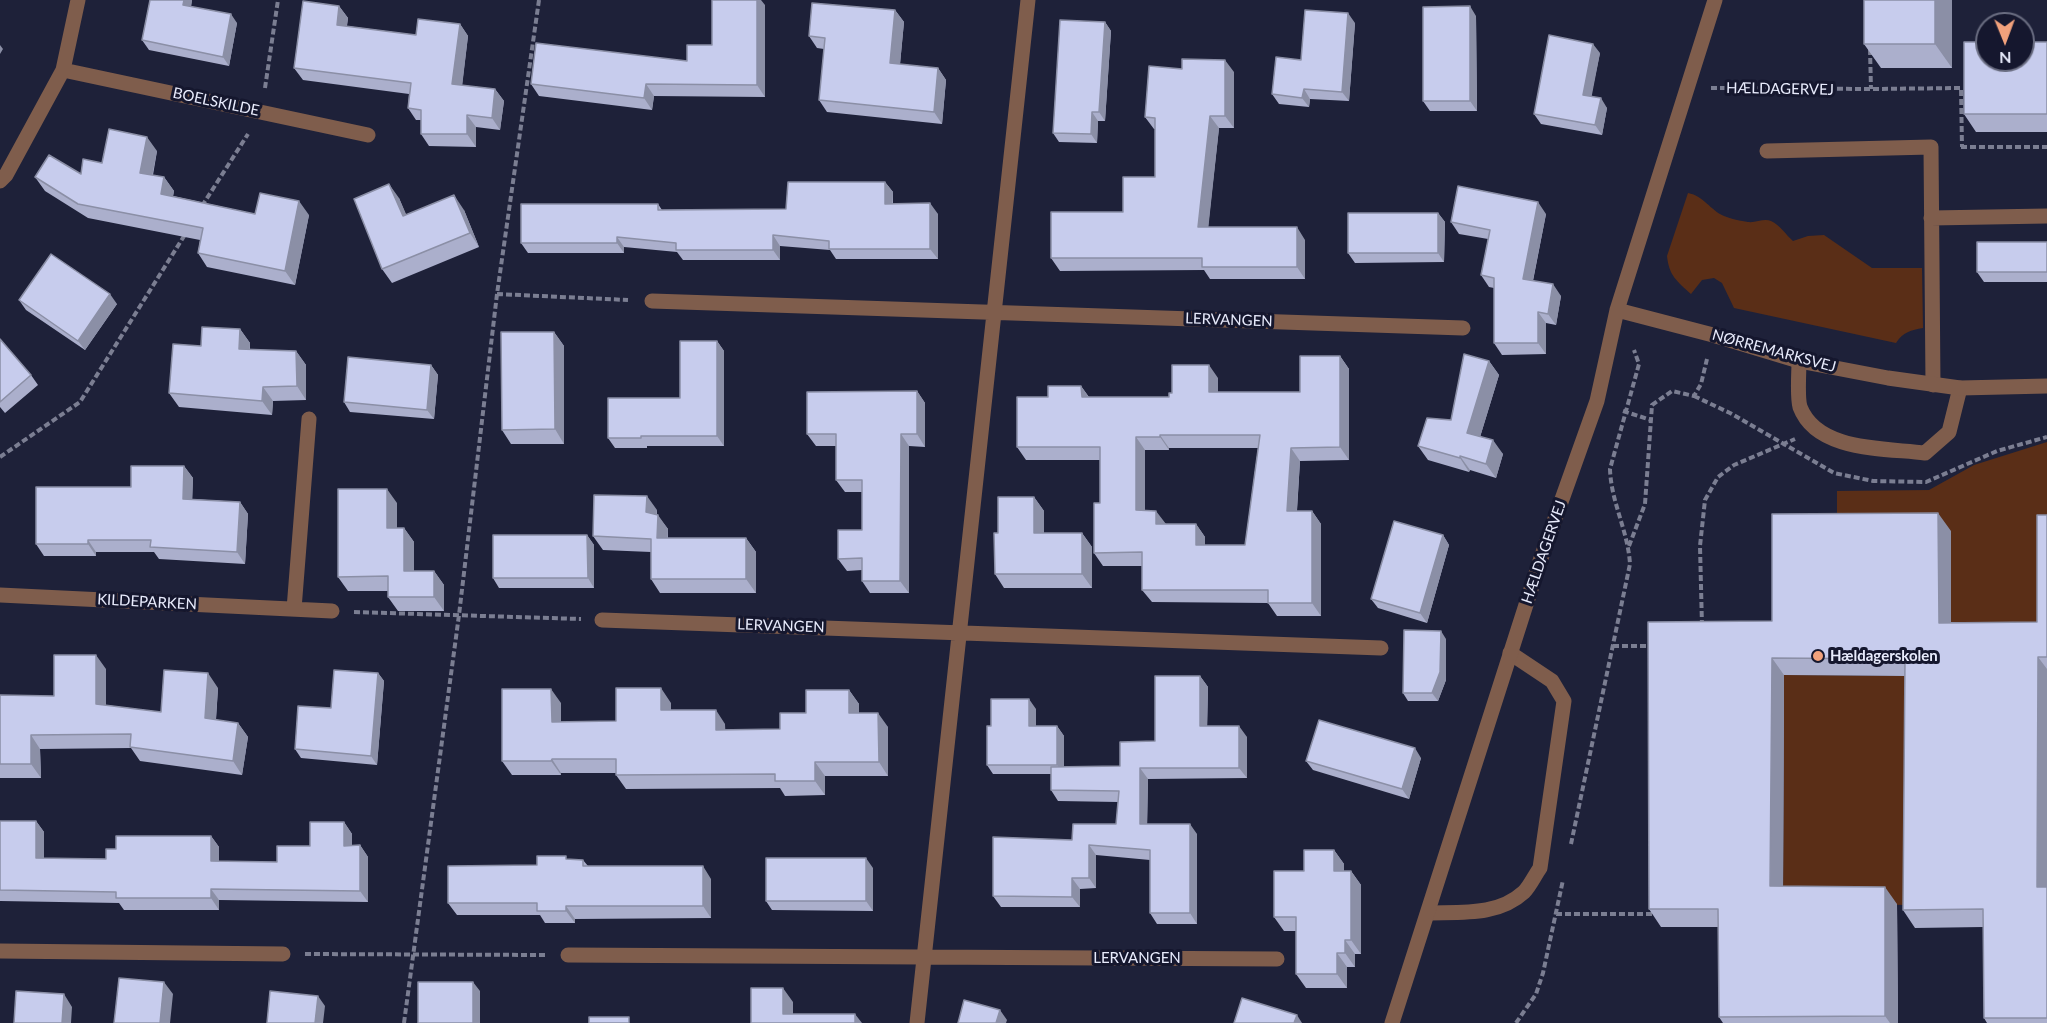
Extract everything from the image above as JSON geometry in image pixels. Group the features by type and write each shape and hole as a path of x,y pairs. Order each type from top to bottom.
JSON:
{"street":[{"path":"0,181 6,176 63,70 78,0"},
{"path":"917,1023 1028,0"},
{"name":"HÆLDAGERVEJ","path":"1392,1023 1540,561 1597,402 1617,310 1715,0"},
{"name":"BOELSKILDE","path":"63,70 368,135"},
{"path":"1767,151 1931,147 1933,385"},
{"path":"1931,218 2047,216"},
{"name":"LERVANGEN","path":"652,301 1463,328"},
{"name":"NØRREMARKSVEJ","path":"1617,310 1713,335 1798,361 1888,378 1960,388 2047,386"},
{"path":"1798,361 1800,407 1814,429 1841,443 1925,453 1949,432 1960,388"},
{"path":"294,609 309,418"},
{"name":"KILDEPARKEN","path":"0,595 332,611"},
{"name":"LERVANGEN","path":"602,620 1381,648"},
{"path":"1428,912 1477,912 1502,907 1525,891 1540,868 1564,701 1551,681 1510,653"},
{"path":"0,951 283,954"},
{"name":"LERVANGEN","path":"568,955 1277,959"}],"path":[{"path":"199,212 261,112 278,0"},
{"path":"404,1023 459,615 497,294 539,0"},
{"path":"1870,48 1870,89"},
{"name":"HÆLDAGERVEJ","path":"1690,80 1712,88 1961,88 1962,147"},
{"path":"1931,147 2047,147"},
{"path":"0,457 80,402 186,232"},
{"path":"497,294 652,301"},
{"path":"1570,844 1630,564 1629,546 1610,486 1610,469 1624,411 1639,364 1617,310"},
{"path":"1629,546 1645,504 1652,405 1672,392 1694,396 1701,384 1713,335"},
{"path":"1597,402 1651,420"},
{"path":"1702,632 1700,546 1705,500 1718,477 1734,465 1783,445 1814,429"},
{"path":"332,611 602,620"},
{"path":"1613,646 1653,646"},
{"path":"1516,1023 1536,994 1543,973 1563,879"},
{"path":"1556,914 1653,914 1653,902"},
{"path":"283,954 568,955"}],"shaded area":[{"path":"1688,193 1698,197 1727,217 1748,222 1771,221 1793,241 1808,236 1824,235 1872,268 1922,268 1923,328 1908,332 1896,343 1734,308 1722,283 1714,278 1702,280 1691,294 1672,273 1667,256"},
{"path":"2047,442 2047,640 1951,640 1837,532 1837,491 1929,490 1974,465"},
{"path":"1784,675 1917,676 1916,905 1783,904"}],"building":[{"path":"150,0 184,0 183,5 231,14 223,57 142,40"},
{"path":"712,0 757,0 757,85 646,84 644,98 531,84 536,43 687,61 687,45 712,45"},
{"path":"1864,0 1935,0 1935,44 1864,44"},
{"path":"303,1 339,6 337,25 416,35 418,19 460,24 452,84 495,89 492,118 467,115 467,134 421,134 421,110 408,108 411,83 294,68"},
{"path":"812,3 895,10 890,63 938,68 934,112 819,100 825,38 809,36"},
{"path":"1470,6 1470,101 1423,101 1423,7"},
{"path":"1305,10 1348,13 1342,92 1304,89 1302,98 1272,94 1276,57 1301,60"},
{"path":"1060,20 1105,22 1099,112 1092,112 1091,134 1053,133"},
{"path":"1549,35 1593,44 1583,95 1601,98 1595,125 1534,114"},
{"path":"1964,42 1975,42 1975,72 2035,72 2035,42 2047,42 2047,114 1964,114"},
{"path":"1182,59 1225,60 1225,116 1210,116 1198,227 1297,227 1297,267 1202,267 1202,258 1051,258 1051,212 1123,212 1123,177 1155,177 1155,118 1145,117 1149,66 1182,69"},
{"path":"109,129 147,137 140,173 164,177 161,194 255,214 260,193 299,201 285,271 198,253 203,228 78,204 35,177 49,155 81,174 83,159 102,163"},
{"path":"788,182 885,182 885,204 930,203 930,249 829,249 829,241 773,235 773,250 676,250 676,243 617,237 617,243 521,243 521,204 658,204 658,210 786,209"},
{"path":"389,184 403,216 454,195 470,233 382,269 354,199"},
{"path":"1458,186 1538,202 1523,279 1553,284 1548,314 1538,312 1538,343 1494,343 1494,278 1481,275 1490,230 1451,222"},
{"path":"1348,213 1438,213 1438,253 1348,253"},
{"path":"1977,242 2047,242 2047,272 1977,272"},
{"path":"51,254 110,294 78,341 19,300"},
{"path":"202,327 240,329 239,349 296,351 297,386 263,387 262,401 169,393 173,344 201,346"},
{"path":"501,332 554,332 555,429 502,430"},
{"path":"0,339 31,375 0,402"},
{"path":"680,341 717,341 717,436 608,438 608,398 680,398"},
{"path":"1464,354 1489,361 1467,433 1493,440 1486,464 1418,446 1427,418 1451,420"},
{"path":"1300,356 1340,356 1340,447 1291,448 1287,511 1312,511 1312,603 1268,603 1268,590 1142,590 1142,552 1094,553 1094,503 1100,503 1100,447 1017,447 1017,397 1048,397 1048,386 1081,386 1082,397 1169,397 1169,393 1172,393 1172,365 1209,365 1209,392 1300,392","holes":["1260,435 1245,545 1196,545 1196,524 1156,524 1156,511 1136,510 1136,437"]},
{"path":"348,357 431,365 427,410 344,402"},
{"path":"917,391 917,434 901,434 900,581 862,581 862,558 838,559 838,530 862,530 862,480 836,480 836,434 807,434 807,392"},
{"path":"131,466 184,466 183,499 240,502 237,552 150,547 151,540 88,540 88,544 36,544 36,487 131,487"},
{"path":"338,489 387,489 387,528 404,528 404,571 434,571 434,597 388,597 388,576 338,577"},
{"path":"594,495 647,496 646,512 658,515 657,538 746,538 746,579 651,579 651,539 593,536"},
{"path":"998,497 1034,497 1034,533 1082,533 1082,574 995,574 994,533 998,533"},
{"path":"1938,513 1939,623 2037,622 2037,515 2047,515 2047,657 2038,657 2037,887 2047,887 2047,1018 1984,1018 1983,909 1903,910 1905,659 1772,658 1770,886 1885,887 1885,1016 1719,1017 1718,909 1649,909 1648,622 1772,621 1772,514"},
{"path":"1394,521 1443,535 1420,613 1371,599"},
{"path":"493,535 587,535 588,578 493,578"},
{"path":"1404,630 1441,631 1440,672 1432,693 1403,693"},
{"path":"54,655 96,655 96,704 161,712 164,670 208,673 205,718 238,723 233,761 130,747 131,734 31,735 31,764 0,764 0,695 54,696"},
{"path":"334,670 378,673 371,756 295,749 298,706 331,708"},
{"path":"1155,676 1200,676 1200,726 1239,726 1239,768 1140,768 1140,824 1190,824 1190,913 1150,913 1150,850 1089,845 1089,878 1072,878 1072,897 993,896 993,837 1072,840 1073,824 1116,824 1119,791 1051,790 1051,767 1120,766 1120,742 1155,741"},
{"path":"616,688 661,688 661,710 716,710 716,730 780,729 780,713 806,713 806,690 849,690 849,713 878,713 879,762 815,762 815,781 775,781 775,774 616,775 616,759 502,761 502,689 551,689 552,722 616,721"},
{"path":"991,699 1029,699 1029,726 1057,726 1057,765 987,765 987,726 991,726"},
{"path":"1319,720 1415,748 1402,789 1306,761"},
{"path":"0,821 36,821 36,858 106,859 106,849 116,849 116,836 211,836 211,861 277,862 277,846 310,846 310,822 344,822 344,846 360,845 360,891 211,889 211,898 116,898 116,892 0,890"},
{"path":"1304,850 1334,850 1334,871 1351,871 1351,940 1345,940 1345,953 1337,953 1337,974 1296,974 1296,917 1274,917 1274,871 1304,871"},
{"path":"537,856 566,856 566,859 583,860 583,866 703,866 703,906 566,906 566,911 537,911 537,903 448,903 448,866 537,865"},
{"path":"766,858 866,858 866,901 766,901"},
{"path":"119,978 164,982 160,1023 114,1023"},
{"path":"418,982 473,982 473,1023 418,1023"},
{"path":"751,988 783,988 783,1014 855,1014 855,1023 751,1023"},
{"path":"16,991 64,994 62,1023 14,1023"},
{"path":"270,991 318,996 315,1023 267,1023"},
{"path":"1242,998 1297,1015 1294,1023 1234,1023"},
{"path":"964,1000 1000,1010 996,1023 958,1023"},
{"path":"589,1017 629,1017 629,1023 589,1023"}],"place":[{"name":"Hældagerskolen","path":"1818,656"}]}
